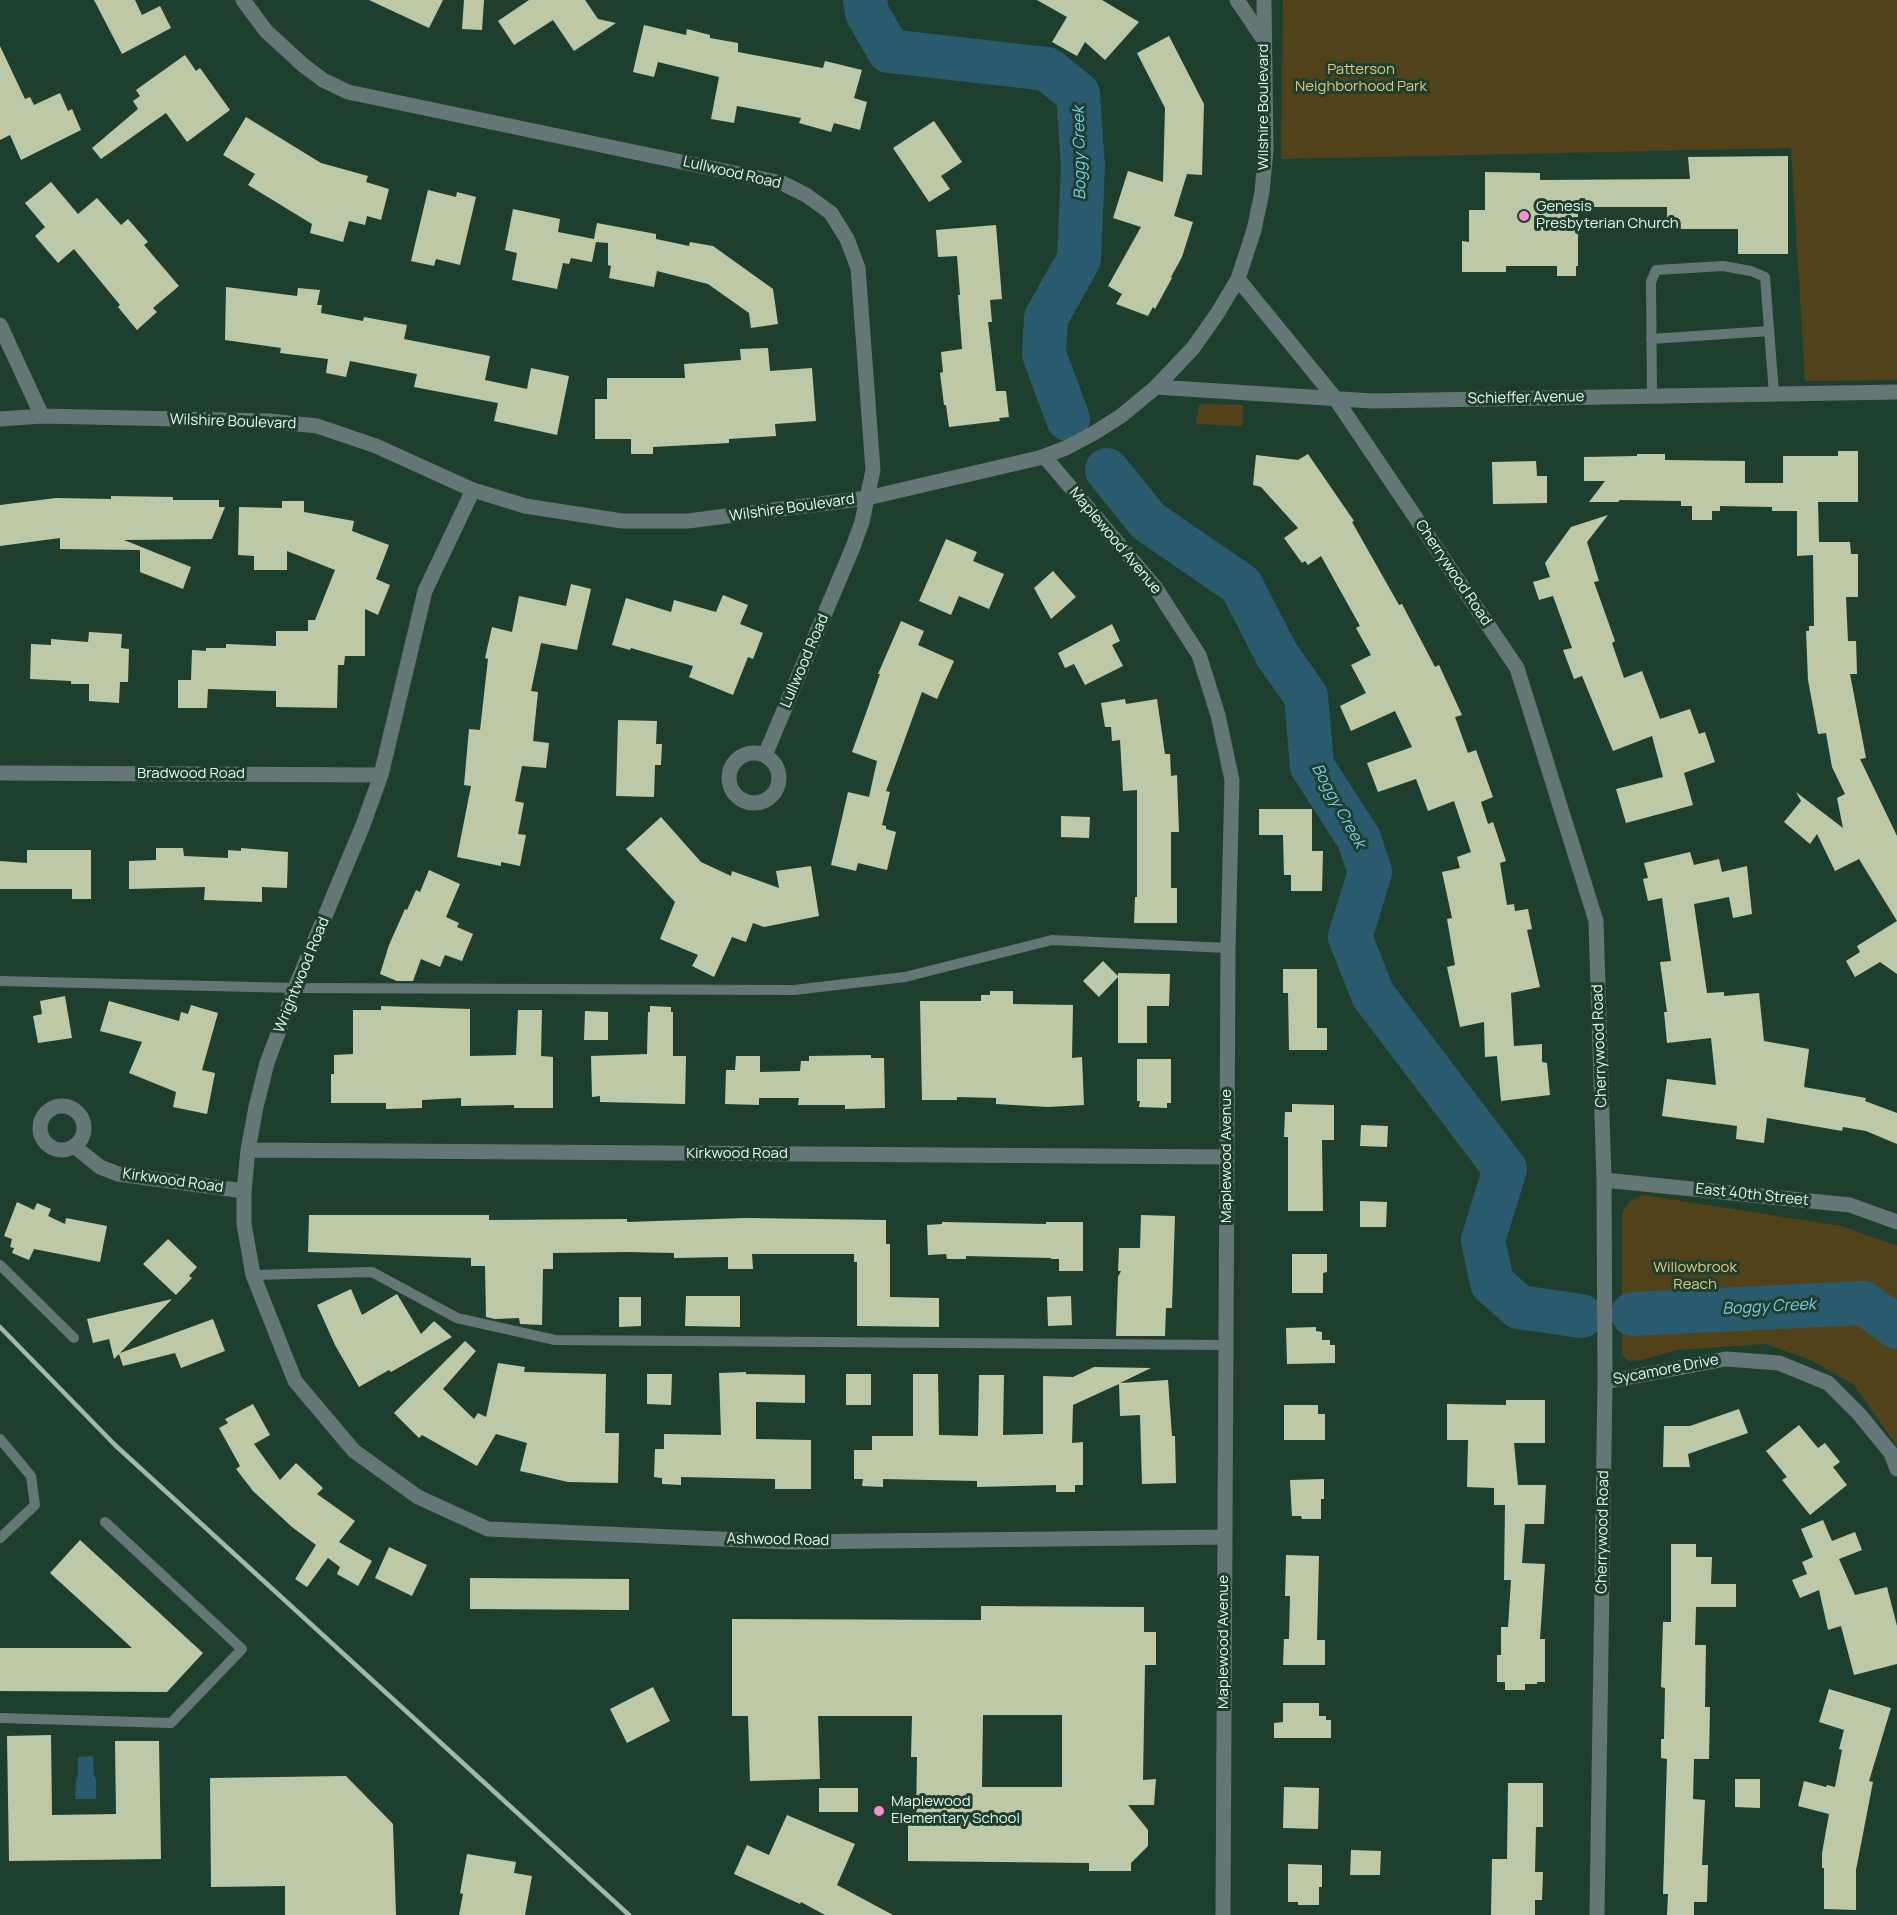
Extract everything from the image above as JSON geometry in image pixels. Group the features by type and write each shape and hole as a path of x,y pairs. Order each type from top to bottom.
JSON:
{"street":[{"name":"Lullwood Road","path":"243,0 266,31 303,65 323,80 348,92 782,183 806,195 831,213 847,239 858,268 873,470 862,522 853,547 765,755"},
{"path":"1237,0 1264,40"},
{"name":"Wilshire Boulevard","path":"0,419 42,416 269,421 317,426 376,446 473,490 525,506 622,521 688,521 867,498 1044,456 1094,434 1121,416 1156,387 1193,348 1238,279 1254,230 1262,192 1266,150 1264,0"},
{"name":"Cherrywood Road","path":"1238,279 1335,398 1517,668 1596,921 1604,1180 1605,1382 1597,1915"},
{"path":"0,325 42,416"},
{"name":"Schieffer Avenue","path":"1156,387 1372,400 1897,392"},
{"name":"Maplewood Avenue","path":"1044,456 1155,587 1200,655 1218,715 1232,780 1228,948 1223,1915"},
{"name":"Wrightwood Road","path":"354,1451 295,1381 253,1275 244,1224 248,1150 267,1063 381,775 425,591 473,490"},
{"name":"Bradwood Road","path":"0,773 381,775"},
{"name":"Kirkwood Road","path":"74,1146 100,1167 118,1174 244,1191"},
{"name":"Kirkwood Road","path":"248,1150 1227,1158"},
{"name":"East 40th Street","path":"1604,1180 1850,1204 1897,1222"},
{"name":"Sycamore Drive","path":"1605,1382 1726,1359 1779,1363 1828,1383 1860,1414 1891,1453 1897,1469"},
{"name":"Ashwood Road","path":"354,1451 418,1497 488,1529 790,1542 1224,1537"}],"lane":[{"path":"1652,396 1651,282 1656,270 1723,266 1751,271 1765,277 1774,394"},
{"path":"1651,339 1769,331"},
{"path":"0,981 296,988 794,990 905,976 1052,940 1228,948"},
{"path":"0,1265 74,1338"},
{"path":"253,1275 372,1272 458,1318 555,1340 1226,1345"},
{"path":"0,1438 31,1476 35,1505 0,1538"},
{"path":"0,1718 171,1724 242,1649 105,1522"}],"green space":[{"name":"Patterson Neighborhood Park","path":"1283,0 1897,0 1897,380 1805,381 1791,148 1281,159"},
{"path":"1199,404 1243,405 1242,426 1196,424"},
{"name":"Willowbrook Reach","path":"1643,1195 1841,1226 1897,1246 1897,1446 1854,1385 1811,1360 1765,1344 1677,1350 1642,1360 1629,1361 1622,1355 1622,1213 1630,1201"}],"water":[{"path":"93,1756 96,1799 75,1799 78,1757"}],"building":[{"path":"94,0 135,0 142,15 160,6 171,28 122,54"},
{"path":"369,0 443,0 429,28"},
{"path":"464,0 484,0 482,30 462,29"},
{"path":"529,0 585,0 598,19 616,23 574,51 553,20 514,45 498,21"},
{"path":"1037,0 1102,0 1139,22 1105,60 1085,42 1077,56 1052,42 1067,17"},
{"path":"644,25 686,35 687,29 710,35 710,38 738,43 738,52 823,68 825,61 862,70 854,98 867,102 860,130 834,123 831,132 799,123 801,118 737,106 734,123 711,119 719,77 658,62 654,77 633,72"},
{"path":"1169,36 1204,104 1202,175 1187,174 1174,216 1193,222 1182,257 1172,278 1155,309 1153,307 1148,316 1116,304 1122,294 1108,286 1141,227 1113,218 1128,171 1163,182 1165,108 1137,53"},
{"path":"0,46 25,99 30,97 34,105 60,93 68,111 72,109 81,130 21,160 10,135 0,140"},
{"path":"185,55 196,71 200,68 230,110 187,142 166,113 101,159 92,148 138,109 133,101 140,96 136,90"},
{"path":"246,117 321,163 368,176 366,182 389,189 381,220 367,216 365,225 349,221 343,242 310,233 312,224 248,185 255,174 223,155"},
{"path":"934,121 962,162 941,176 950,189 929,202 893,148"},
{"name":"Genesis Presbyterian Church","path":"1788,156 1788,254 1738,254 1738,229 1667,229 1667,207 1578,207 1576,276 1557,276 1557,266 1506,266 1506,272 1462,272 1462,241 1469,242 1469,210 1485,210 1485,172 1540,173 1540,180 1690,179 1688,157"},
{"path":"51,182 78,214 97,198 121,225 128,219 148,242 144,245 179,286 153,308 157,312 137,330 118,307 120,305 74,249 58,263 35,236 45,227 25,203"},
{"path":"428,190 456,197 457,192 476,197 460,265 436,259 434,266 411,261"},
{"path":"513,209 560,219 558,232 594,239 597,223 656,234 656,239 689,246 690,242 713,246 773,289 778,324 751,328 749,313 708,284 657,271 654,287 609,278 611,266 608,265 608,243 596,242 592,262 571,258 569,264 563,263 557,289 512,280 517,253 505,250"},
{"path":"996,225 1002,299 990,300 992,322 988,322 996,391 1006,391 1009,417 999,418 1000,421 949,427 940,373 943,372 941,352 962,349 958,295 960,295 957,256 938,257 936,230"},
{"path":"226,287 297,296 298,288 320,290 317,305 322,305 321,313 363,321 364,317 407,325 404,339 490,356 485,380 527,389 531,368 569,376 557,435 494,421 498,403 414,387 417,374 350,361 346,377 326,373 328,359 280,353 281,348 225,340"},
{"path":"768,348 770,371 812,368 816,421 775,424 776,436 729,439 729,443 653,447 653,454 631,454 631,439 595,439 595,399 607,399 607,378 685,378 684,364 741,360 740,349"},
{"path":"1838,451 1858,451 1858,502 1818,502 1819,542 1850,542 1851,554 1858,554 1858,597 1846,597 1848,641 1856,641 1857,674 1850,674 1866,758 1860,759 1897,836 1897,921 1859,859 1835,871 1817,834 1810,844 1784,822 1801,801 1796,792 1843,828 1837,798 1845,794 1832,767 1826,733 1818,734 1808,680 1806,631 1809,631 1809,626 1814,626 1813,555 1797,556 1797,511 1772,511 1772,507 1720,506 1720,511 1712,511 1712,520 1692,520 1692,506 1681,506 1681,501 1589,502 1605,481 1584,481 1584,457 1665,454 1665,460 1745,461 1745,483 1783,483 1783,456 1838,456"},
{"path":"1308,454 1354,521 1352,522 1399,605 1402,604 1435,667 1439,665 1462,715 1455,717 1468,753 1476,750 1493,797 1481,802 1488,824 1493,822 1506,861 1500,863 1507,905 1514,904 1515,911 1528,909 1532,929 1527,930 1540,987 1511,993 1514,1046 1542,1044 1542,1062 1547,1063 1550,1095 1501,1101 1497,1056 1485,1057 1484,1022 1460,1027 1447,967 1455,965 1447,919 1452,918 1442,872 1460,868 1457,857 1471,852 1454,801 1428,811 1416,779 1378,792 1367,763 1412,747 1395,711 1351,731 1340,706 1366,693 1351,665 1371,655 1356,628 1360,626 1321,556 1308,565 1305,561 1302,563 1284,538 1298,528 1261,487 1253,485 1256,455 1298,460"},
{"path":"1536,461 1537,476 1547,476 1547,503 1493,504 1492,462"},
{"path":"111,496 219,500 219,507 225,507 212,539 124,540 191,567 183,589 140,572 140,550 60,549 60,538 0,546 0,505 56,498 111,499"},
{"path":"282,501 304,501 304,512 354,521 352,531 389,545 376,579 390,585 378,615 365,609 365,656 345,656 344,665 338,665 337,708 276,707 276,691 208,689 207,708 178,708 178,680 191,680 192,650 206,651 206,648 226,648 226,644 276,646 276,631 308,631 308,620 315,620 335,570 287,551 287,570 254,570 254,556 238,555 239,507 282,508"},
{"path":"1608,515 1587,542 1599,581 1594,582 1615,641 1612,643 1624,678 1642,671 1660,719 1690,709 1699,734 1705,732 1715,762 1684,773 1693,805 1626,823 1616,789 1663,777 1652,736 1613,751 1582,676 1574,679 1563,650 1572,648 1553,596 1539,600 1533,582 1550,577 1545,563 1571,527"},
{"path":"946,539 977,552 973,561 1004,574 989,609 959,596 951,615 919,601"},
{"path":"1053,571 1076,597 1051,619 1034,588"},
{"path":"571,584 591,589 577,650 541,643 531,691 538,692 533,741 549,743 546,768 522,766 515,801 524,803 518,834 526,835 520,866 501,862 501,866 457,857 471,786 464,785 469,729 480,730 488,659 485,658 492,627 512,632 519,596 566,606"},
{"path":"723,595 748,605 740,624 763,633 753,659 748,657 733,695 689,677 693,666 631,648 630,650 612,645 626,598 671,612 674,600 716,612"},
{"path":"901,621 924,631 918,645 954,661 937,699 922,692 886,791 890,792 882,825 896,832 887,870 858,863 856,871 831,865 848,792 869,797 877,761 852,752 880,674 878,674"},
{"path":"1112,624 1120,641 1112,645 1123,666 1085,685 1074,664 1065,668 1058,653"},
{"path":"89,632 122,634 121,648 129,649 128,682 120,682 119,703 89,701 89,684 30,679 31,644 51,645 51,639 88,642"},
{"path":"1125,699 1126,704 1157,699 1165,754 1170,754 1171,776 1177,775 1179,832 1171,832 1171,888 1177,888 1177,923 1134,923 1135,897 1137,897 1137,790 1123,791 1120,740 1112,741 1111,727 1105,727 1101,703"},
{"path":"618,720 657,721 656,744 662,744 661,765 655,765 654,797 616,796"},
{"path":"1259,809 1312,809 1312,851 1323,851 1322,891 1291,891 1291,875 1284,875 1283,835 1259,835"},
{"path":"1061,816 1090,817 1089,838 1061,837"},
{"path":"661,817 701,862 731,876 732,871 779,888 776,871 811,866 819,916 764,927 753,923 746,942 732,937 714,977 692,966 698,955 660,939 675,902 626,849"},
{"path":"156,848 183,848 184,856 228,858 228,850 241,851 241,848 288,852 287,888 262,887 262,902 204,900 205,887 129,889 129,861 156,860"},
{"path":"27,850 91,850 91,899 72,899 72,889 0,889 0,861 27,863"},
{"path":"1690,852 1694,865 1719,859 1722,872 1747,866 1752,914 1733,918 1729,897 1694,904 1707,993 1724,992 1724,996 1759,993 1764,1041 1809,1049 1804,1087 1866,1098 1865,1101 1897,1113 1897,1144 1866,1131 1843,1127 1842,1131 1767,1118 1764,1143 1736,1139 1737,1126 1662,1116 1667,1079 1716,1085 1711,1038 1667,1043 1664,1012 1667,1012 1660,962 1671,961 1662,898 1648,901 1643,879 1648,878 1644,863"},
{"path":"429,870 460,884 446,917 459,923 457,927 473,934 462,961 445,955 440,967 421,959 413,981 397,981 380,974 389,945 405,909 407,910 416,890 420,892"},
{"path":"1897,921 1897,974 1880,962 1855,977 1846,961 1860,952 1857,946"},
{"path":"1103,961 1118,976 1118,973 1170,974 1169,1006 1147,1006 1147,1043 1118,1043 1118,977 1099,997 1083,981"},
{"path":"1283,969 1317,969 1317,1028 1327,1028 1327,1050 1289,1050 1288,993 1283,993"},
{"path":"990,991 1013,991 1013,1004 1073,1005 1072,1058 1082,1057 1084,1105 1048,1107 996,1104 996,1098 957,1097 957,1100 922,1100 920,1001 981,1001 981,995 990,995"},
{"path":"65,996 72,1038 38,1043 33,1016 42,1014 40,1001"},
{"path":"109,1001 179,1021 181,1012 188,1014 191,1005 218,1013 202,1070 215,1073 207,1114 173,1107 176,1092 129,1073 142,1042 100,1031"},
{"path":"381,1006 470,1009 470,1056 516,1055 518,1010 542,1010 541,1056 553,1057 553,1108 514,1108 514,1105 461,1106 461,1098 422,1100 422,1108 386,1109 386,1103 331,1103 331,1074 334,1074 334,1055 353,1054 353,1010 381,1010"},
{"path":"650,1006 671,1007 671,1012 673,1012 673,1056 686,1056 685,1104 600,1102 600,1096 592,1097 591,1056 647,1054"},
{"path":"585,1011 608,1012 608,1040 584,1040"},
{"path":"871,1055 871,1058 884,1058 885,1108 845,1109 845,1105 798,1105 799,1098 759,1098 759,1105 725,1104 726,1070 735,1070 736,1056 760,1056 760,1072 800,1071 801,1061 809,1061 809,1056"},
{"path":"1137,1059 1171,1059 1171,1103 1167,1103 1167,1108 1139,1107"},
{"path":"1292,1104 1334,1105 1334,1140 1322,1140 1323,1211 1288,1211 1288,1137 1284,1137 1285,1112 1292,1112"},
{"path":"1361,1125 1388,1126 1387,1147 1360,1146"},
{"path":"1360,1201 1387,1202 1386,1227 1360,1227"},
{"path":"17,1202 34,1210 37,1203 51,1209 48,1216 65,1224 66,1218 107,1226 100,1262 34,1249 29,1260 12,1253 14,1248 10,1247 12,1239 4,1236"},
{"path":"309,1215 489,1215 489,1220 627,1219 627,1222 745,1218 886,1220 886,1244 890,1244 890,1297 939,1298 939,1327 857,1326 857,1262 854,1262 854,1254 752,1254 753,1269 728,1269 728,1257 674,1258 674,1253 627,1252 553,1253 553,1269 543,1269 542,1325 520,1324 519,1318 486,1317 485,1266 471,1266 471,1258 308,1252"},
{"path":"1141,1215 1175,1216 1172,1308 1166,1308 1165,1336 1116,1336 1118,1277 1121,1271 1118,1271 1119,1248 1140,1248"},
{"path":"942,1222 1046,1224 1046,1222 1083,1222 1083,1271 1059,1271 1059,1259 1051,1258 966,1256 966,1259 947,1259 946,1254 928,1255 927,1225 942,1224"},
{"path":"168,1239 197,1267 189,1276 192,1278 176,1295 143,1264"},
{"path":"1292,1254 1327,1254 1327,1272 1323,1273 1323,1293 1292,1293"},
{"path":"351,1289 362,1315 397,1294 421,1334 434,1321 452,1337 391,1372 389,1370 359,1387 335,1345 317,1305"},
{"path":"686,1296 740,1296 740,1327 685,1326"},
{"path":"1071,1296 1072,1325 1048,1326 1047,1297"},
{"path":"619,1297 641,1297 641,1326 619,1327"},
{"path":"172,1299 120,1353 213,1319 225,1351 181,1368 175,1353 123,1366 119,1354 114,1359 109,1339 93,1343 87,1319"},
{"path":"1316,1327 1316,1331 1322,1332 1322,1340 1330,1340 1330,1345 1335,1345 1335,1363 1287,1364 1286,1328"},
{"path":"465,1341 476,1351 443,1389 474,1419 478,1413 486,1417 498,1363 525,1367 524,1372 606,1374 605,1433 619,1433 618,1483 568,1482 520,1471 527,1443 496,1434 477,1466 422,1435 419,1438 394,1413"},
{"path":"1094,1367 1151,1368 1120,1383 1168,1380 1172,1436 1175,1436 1176,1483 1142,1484 1140,1415 1120,1416 1119,1384 1073,1405 1072,1443 1083,1442 1083,1485 1075,1485 1075,1492 1056,1492 1056,1485 977,1487 977,1481 883,1479 883,1487 862,1486 863,1479 854,1479 854,1450 872,1450 872,1436 913,1436 913,1374 938,1374 939,1435 978,1436 979,1375 1004,1375 1003,1435 1043,1434 1043,1376 1073,1377"},
{"path":"746,1372 746,1374 805,1375 805,1403 756,1402 756,1439 811,1440 811,1489 775,1489 775,1479 681,1477 681,1485 662,1484 662,1478 654,1477 655,1449 664,1449 664,1434 721,1435 719,1373"},
{"path":"647,1374 672,1374 671,1405 647,1404"},
{"path":"846,1374 871,1374 871,1405 846,1405"},
{"path":"1506,1400 1545,1400 1545,1443 1514,1443 1518,1485 1546,1485 1544,1524 1525,1524 1522,1563 1545,1564 1540,1639 1545,1639 1545,1682 1525,1684 1525,1690 1505,1690 1505,1682 1497,1682 1497,1655 1501,1655 1501,1627 1508,1627 1511,1580 1504,1580 1505,1505 1494,1505 1494,1488 1467,1487 1468,1440 1447,1440 1447,1404 1506,1405"},
{"path":"253,1404 270,1435 254,1444 280,1480 296,1463 323,1488 317,1494 355,1521 339,1542 372,1561 358,1586 337,1574 340,1567 328,1558 307,1587 295,1579 316,1545 292,1527 253,1491 236,1469 240,1466 219,1428 228,1423 225,1419"},
{"path":"1284,1405 1318,1405 1318,1414 1325,1414 1325,1440 1284,1440"},
{"path":"1739,1409 1748,1433 1688,1454 1690,1467 1663,1467 1664,1426 1690,1426"},
{"path":"1799,1425 1818,1448 1825,1443 1840,1462 1833,1467 1847,1485 1810,1515 1782,1480 1787,1477 1766,1451"},
{"path":"1324,1479 1321,1519 1302,1519 1301,1516 1292,1516 1290,1480"},
{"path":"1823,1520 1832,1541 1855,1532 1862,1550 1839,1559 1855,1595 1887,1587 1897,1626 1897,1664 1854,1675 1841,1626 1828,1630 1819,1590 1800,1598 1792,1580 1807,1574 1802,1562 1813,1557 1801,1529"},
{"path":"80,1540 203,1653 167,1692 0,1691 0,1648 132,1648 50,1573"},
{"path":"1671,1544 1696,1544 1696,1557 1712,1557 1711,1584 1736,1584 1736,1607 1696,1607 1695,1645 1706,1645 1705,1707 1710,1707 1709,1759 1694,1759 1693,1799 1705,1800 1702,1865 1708,1865 1707,1902 1694,1902 1694,1915 1667,1915 1668,1894 1663,1894 1667,1759 1661,1758 1661,1739 1664,1739 1665,1688 1661,1687 1663,1622 1671,1622"},
{"path":"389,1547 427,1565 412,1596 375,1578"},
{"path":"1286,1555 1319,1556 1317,1640 1325,1640 1325,1665 1283,1665 1284,1639 1289,1639 1290,1596 1285,1596"},
{"path":"470,1578 629,1579 629,1610 470,1609"},
{"path":"981,1606 1144,1607 1144,1632 1156,1632 1156,1665 1145,1665 1143,1780 1156,1779 1154,1805 1128,1805 1148,1830 1148,1846 1131,1863 1131,1871 1089,1871 1089,1863 908,1861 908,1818 916,1818 917,1757 911,1757 912,1716 818,1716 820,1779 750,1781 748,1716 732,1716 732,1619 981,1620","holes":["983,1715 1062,1715 1062,1787 982,1787"]},
{"path":"653,1687 670,1721 627,1743 610,1709"},
{"path":"1829,1689 1891,1708 1869,1781 1873,1782 1856,1870 1856,1910 1824,1909 1822,1853 1829,1814 1798,1806 1804,1781 1835,1787 1842,1750 1839,1749 1844,1730 1819,1722"},
{"path":"1283,1703 1319,1703 1319,1716 1326,1716 1326,1720 1331,1720 1331,1738 1274,1738 1274,1723 1283,1722"},
{"path":"51,1735 52,1815 116,1814 115,1741 159,1741 161,1859 9,1861 7,1736"},
{"path":"346,1776 393,1824 396,1915 285,1915 285,1886 211,1887 210,1778"},
{"path":"1735,1779 1760,1779 1760,1808 1735,1807"},
{"path":"1508,1783 1543,1783 1543,1827 1536,1827 1535,1872 1543,1872 1542,1900 1535,1900 1535,1915 1491,1915 1492,1859 1507,1859"},
{"path":"1284,1787 1319,1788 1318,1829 1283,1828"},
{"path":"819,1788 858,1788 858,1812 819,1812"},
{"path":"787,1815 855,1844 837,1885 893,1915 825,1915 801,1902 800,1904 734,1874 747,1845 769,1855"},
{"path":"1351,1850 1381,1851 1380,1875 1350,1875"},
{"path":"467,1854 516,1862 514,1873 532,1876 525,1915 459,1915 463,1894 460,1893"},
{"path":"1288,1864 1322,1865 1319,1905 1298,1905 1298,1902 1288,1902"}],"waterway":[{"name":"Boggy Creek","path":"865,0 867,13 889,51 1047,69 1078,94 1083,167 1079,259 1046,318 1044,354 1068,419"},
{"name":"Boggy Creek","path":"1107,470 1148,521 1241,585 1277,655 1306,696 1312,766 1359,839 1370,872 1350,937 1373,995 1505,1169 1483,1240 1492,1283 1519,1307 1581,1316"},
{"name":"Boggy Creek","path":"1633,1314 1863,1303 1897,1327"}],"railway":[{"path":"0,1327 115,1445 629,1915"}],"place":[{"name":"Genesis Presbyterian Church","path":"1524,216"},
{"name":"Maplewood Elementary School","path":"879,1811"}]}
